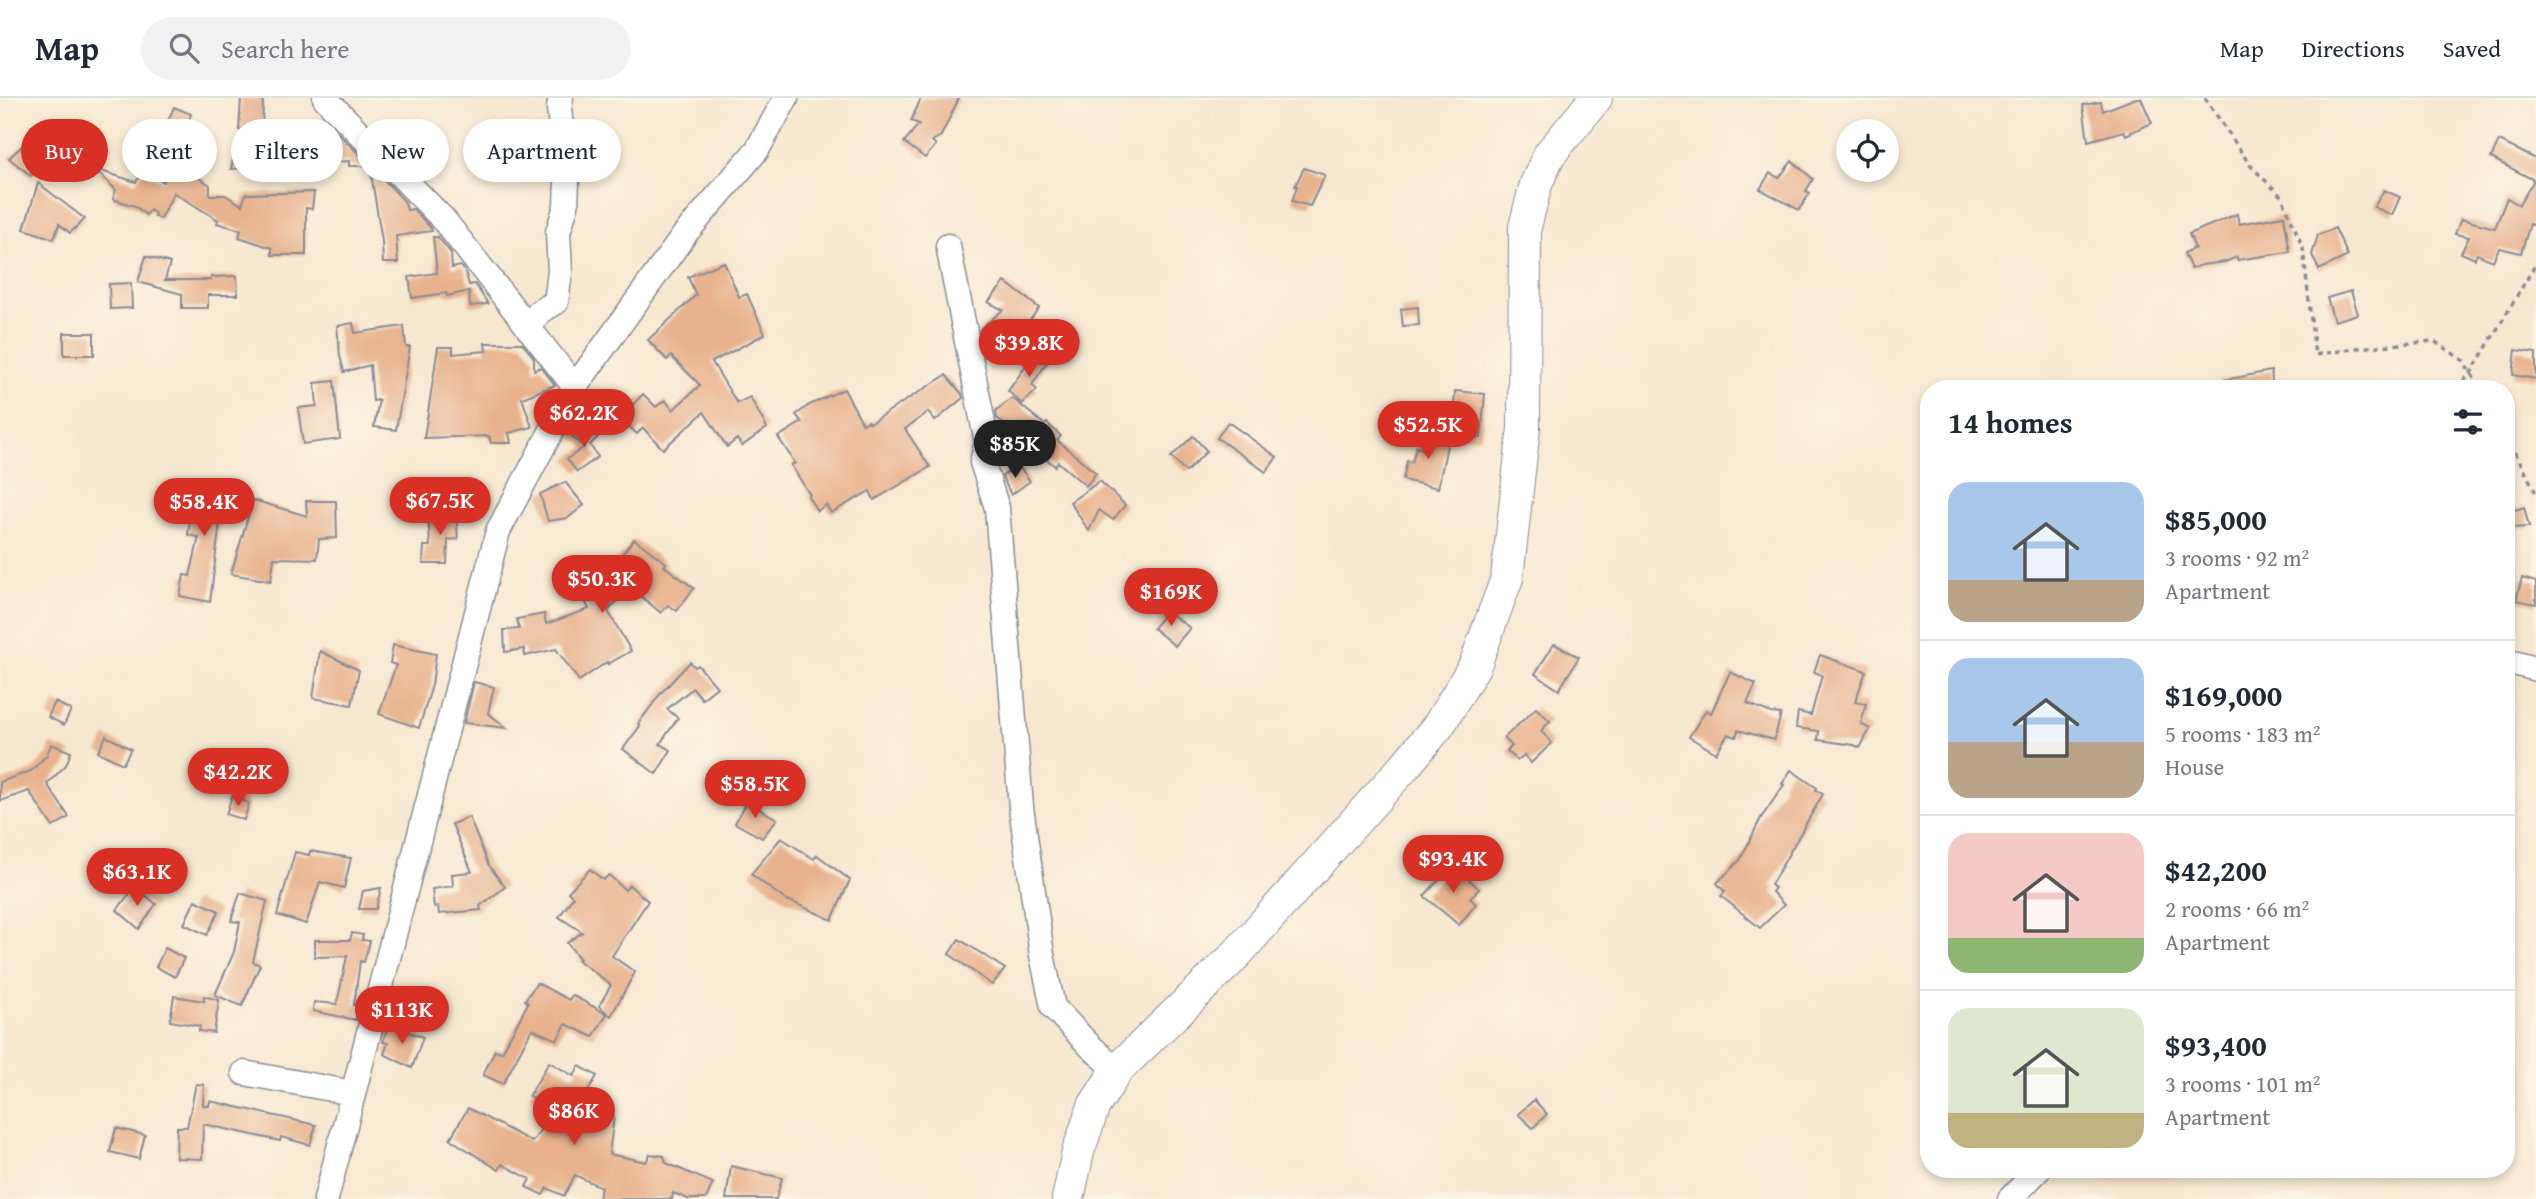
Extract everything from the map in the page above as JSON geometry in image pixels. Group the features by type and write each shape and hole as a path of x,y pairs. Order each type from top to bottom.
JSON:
{"main road":[{"path":"1068,1199 1078,1153 1094,1106 1117,1070 1233,958 1395,777 1439,725 1475,665 1507,578 1520,469 1524,428 1525,227 1536,184 1549,155 1596,98"}],"street":[{"path":"325,98 444,220 575,387"},
{"path":"530,329 539,312 556,302 559,288 558,232 566,206 567,180 559,108 561,98"},
{"path":"326,1199 498,531 575,387 685,233 757,150 786,98"},
{"path":"948,246 987,443 982,463 997,508 1021,807 1044,968 1053,1007 1117,1070"},
{"path":"2515,663 2536,669"},
{"path":"244,1073 354,1093"},
{"path":"2010,1199 2030,1178"}],"path":[{"path":"2205,98 2250,165 2283,197 2303,248 2315,355 2434,341 2463,359 2475,380"},
{"path":"2464,380 2471,373 2536,264"},
{"path":"2515,452 2536,493"}],"building":[{"path":"241,98 263,100 262,119 240,119"},
{"path":"921,98 959,98 941,136 932,141 936,145 925,158 904,142 919,124 911,121"},
{"path":"2141,98 2152,123 2126,135 2124,131 2088,141 2083,105 2101,102 2103,111"},
{"path":"174,107 191,114 189,119 169,119"},
{"path":"343,138 357,152 357,166 349,166 349,161 343,161"},
{"path":"2499,141 2536,159 2536,226 2530,224 2521,253 2499,248 2493,261 2477,254 2475,259 2461,253 2469,237 2455,234 2461,219 2495,228 2507,198 2519,205 2534,180 2491,158"},
{"path":"21,147 21,168 9,158"},
{"path":"1792,161 1813,179 1806,191 1810,193 1799,210 1760,189 1770,173 1779,178"},
{"path":"1304,168 1325,175 1310,206 1292,201 1295,186"},
{"path":"108,173 122,178 122,182 205,182 210,185 210,195 225,195 242,205 246,194 314,192 312,209 306,208 306,255 272,255 272,248 239,237 241,230 217,223 218,220 174,193 160,219 150,210 146,215 135,206 113,199 116,190 108,182"},
{"path":"372,182 386,182 405,202 407,210 413,209 432,231 396,236 398,263 383,263"},
{"path":"38,183 85,219 70,233 59,224 54,239 24,229"},
{"path":"2384,190 2400,197 2392,215 2374,207"},
{"path":"2237,214 2239,224 2284,216 2290,252 2237,260 2237,257 2191,269 2184,253 2195,248 2189,234"},
{"path":"2335,228 2348,256 2319,270 2312,255 2318,235"},
{"path":"433,237 438,237 451,253 452,268 461,266 469,285 475,284 488,304 470,306 469,291 447,296 446,293 412,298 409,277 437,273"},
{"path":"146,256 170,263 165,280 211,280 211,277 237,276 238,295 208,295 208,308 182,308 182,294 138,282"},
{"path":"724,262 739,297 747,294 765,334 712,362 738,403 750,397 767,428 742,446 737,439 727,447 704,412 663,449 643,428 637,434 620,418 643,394 656,407 665,400 673,410 700,385 671,356 667,360 648,340 696,295 688,277"},
{"path":"1005,282 1039,308 1030,320 1034,324 992,356 983,344 980,329 1003,310 988,302"},
{"path":"131,283 132,308 110,309 109,284"},
{"path":"2351,291 2358,314 2334,321 2327,298"},
{"path":"1418,307 1419,325 1403,326 1401,309"},
{"path":"353,323 355,333 404,326 406,347 410,347 396,430 374,427 379,400 373,401 370,365 344,372 337,326"},
{"path":"64,333 94,333 94,355 64,355"},
{"path":"485,343 522,343 534,358 534,370 541,367 555,385 522,398 532,427 509,433 511,443 491,443 489,436 424,438 438,347 453,347 453,354 486,351"},
{"path":"2516,350 2536,353 2536,379 2513,375"},
{"path":"1045,351 1051,356 1032,385 1037,390 1022,404 1008,391 1028,363 1031,365"},
{"path":"2271,371 2272,380 2224,380"},
{"path":"946,375 963,398 935,421 928,412 905,429 930,467 874,500 870,491 831,513 826,505 817,511 791,465 795,463 778,437 802,422 796,415 809,405 844,389 863,424 868,421 870,423"},
{"path":"334,381 340,439 303,444 298,408 317,406 315,383"},
{"path":"1455,391 1485,394 1481,438 1452,436"},
{"path":"1012,398 1045,425 1047,423 1061,436 1057,440 1096,473 1086,486 1058,462 1055,466 997,418 996,411"},
{"path":"1228,422 1277,457 1266,472 1217,438"},
{"path":"585,425 598,437 590,445 598,457 577,472 567,459 584,447 572,437"},
{"path":"1426,431 1449,436 1438,488 1403,480 1407,461 1412,462 1416,447 1422,449"},
{"path":"1193,436 1207,451 1186,472 1171,457"},
{"path":"1018,465 1030,481 1011,495 1002,476"},
{"path":"195,479 225,482 210,602 180,596 184,575 190,576 199,537 188,535"},
{"path":"1100,481 1125,505 1113,520 1099,510 1089,531 1070,502"},
{"path":"565,482 584,505 568,518 548,521 540,494"},
{"path":"253,500 307,516 306,501 336,501 337,538 319,539 317,559 274,558 271,581 231,574"},
{"path":"2524,507 2529,527 2515,528 2515,510"},
{"path":"456,511 458,539 448,540 447,564 423,564 424,546 430,546 428,513"},
{"path":"634,539 694,588 677,611 668,605 661,613 630,587 608,611 631,651 608,664 607,662 579,681 556,649 525,656 524,649 505,652 504,630 519,629 517,619 544,614 546,624 589,609 586,603 609,588 601,580"},
{"path":"2522,578 2536,582 2536,604 2516,600"},
{"path":"1167,611 1190,628 1175,646 1153,628"},
{"path":"1554,644 1579,657 1559,690 1535,674"},
{"path":"393,645 436,654 432,685 419,728 379,714 396,665 390,663"},
{"path":"320,651 359,670 352,705 313,698"},
{"path":"1820,655 1866,671 1855,702 1866,704 1861,724 1870,729 1860,748 1818,740 1819,731 1796,728 1798,712 1811,715 1822,675 1814,672"},
{"path":"690,662 695,667 698,665 717,687 702,699 693,688 667,709 678,718 660,744 671,750 656,774 623,749 661,693"},
{"path":"1730,672 1756,684 1747,703 1771,713 1781,714 1774,740 1738,730 1736,737 1728,734 1716,753 1689,737 1706,710 1711,713"},
{"path":"474,682 494,687 488,713 507,728 464,723"},
{"path":"55,702 71,710 64,725 48,717"},
{"path":"1536,708 1550,721 1541,731 1552,743 1531,763 1524,755 1517,761 1507,751 1512,746 1504,738"},
{"path":"106,736 131,749 123,764 98,752"},
{"path":"51,744 71,752 66,765 47,784 69,817 53,827 29,791 0,801 0,782 31,771 47,755"},
{"path":"1791,770 1823,794 1771,885 1775,888 1772,892 1784,905 1760,928 1721,896 1725,892 1717,883 1740,860 1761,818"},
{"path":"232,796 249,803 244,820 226,814"},
{"path":"747,802 777,819 762,838 735,823"},
{"path":"469,817 488,864 505,887 480,906 481,910 439,914 438,906 434,907 432,889 453,886 452,874 472,872 452,824"},
{"path":"781,838 814,859 817,855 850,880 832,920 787,901 751,874"},
{"path":"310,851 351,858 344,888 320,882 306,924 277,915 295,852 309,855"},
{"path":"1453,865 1479,889 1470,898 1476,904 1459,925 1424,896"},
{"path":"590,869 603,880 609,875 625,890 629,885 648,901 612,956 635,972 611,1016 599,1006 611,985 578,960 580,959 567,943 582,932 559,917 573,897 568,892"},
{"path":"135,887 156,904 139,929 117,910"},
{"path":"381,888 376,909 359,909 363,891"},
{"path":"240,893 267,901 253,962 260,965 242,1006 215,995 234,952 240,922 231,921"},
{"path":"195,900 219,911 207,935 184,924"},
{"path":"352,933 363,935 362,940 370,941 364,962 360,961 354,1005 358,1005 356,1020 313,1011 314,1002 337,1004 347,956 315,957 315,940 350,940"},
{"path":"959,939 1005,969 992,985 949,954"},
{"path":"165,948 184,958 175,977 156,967"},
{"path":"537,983 569,1000 572,995 607,1014 593,1037 566,1024 557,1040 532,1029 503,1084 483,1075 495,1050 502,1052 528,1003 525,1000"},
{"path":"174,996 204,1001 204,996 219,1000 214,1033 199,1031 200,1026 170,1021"},
{"path":"388,1026 423,1037 412,1068 384,1054 388,1043 383,1042"},
{"path":"549,1062 574,1076 579,1066 597,1076 586,1095 602,1103 595,1116 614,1117 609,1154 646,1162 650,1154 664,1156 666,1163 713,1183 706,1199 688,1199 673,1193 672,1199 599,1199 601,1187 575,1175 564,1196 547,1188 543,1195 526,1187 530,1179 502,1164 499,1170 450,1139 468,1108 532,1142 556,1108 529,1096"},
{"path":"196,1084 204,1085 203,1105 209,1106 210,1101 316,1125 310,1145 281,1137 280,1141 203,1124 202,1159 176,1158 177,1127 187,1127"},
{"path":"1534,1100 1547,1114 1533,1128 1518,1114"},
{"path":"116,1128 145,1135 139,1159 110,1152"},
{"path":"731,1166 782,1178 776,1199 726,1199"}]}
